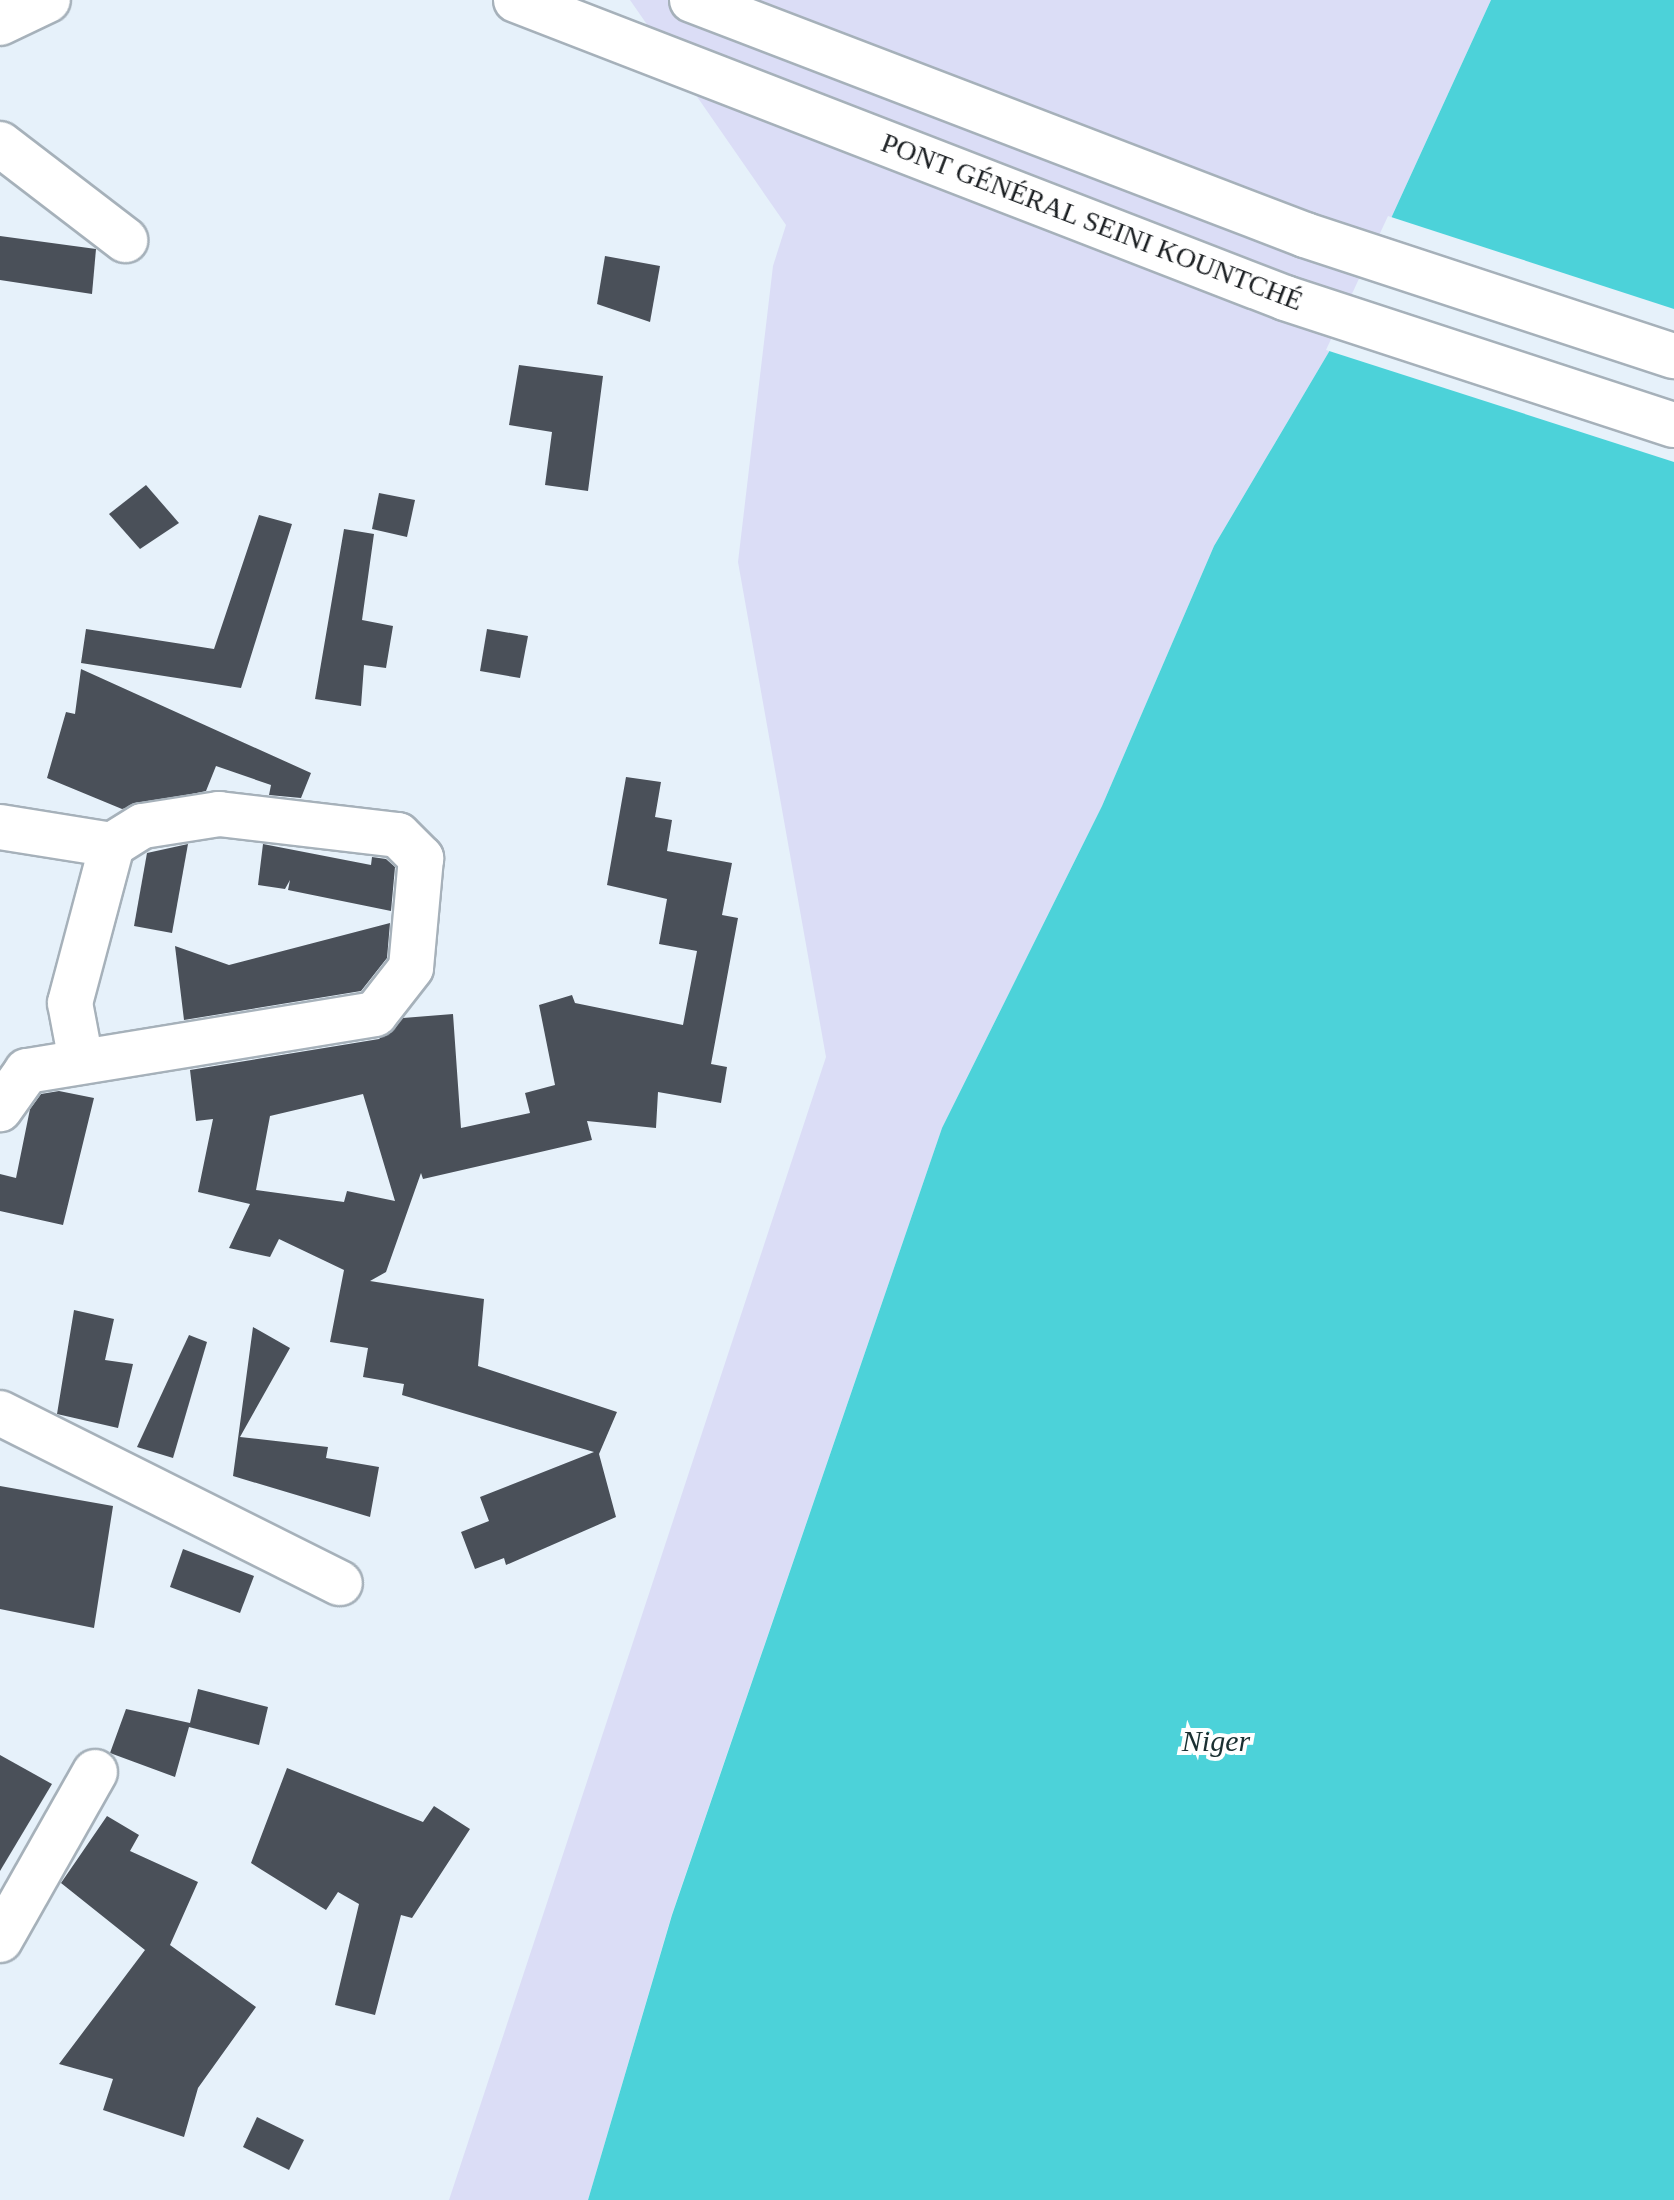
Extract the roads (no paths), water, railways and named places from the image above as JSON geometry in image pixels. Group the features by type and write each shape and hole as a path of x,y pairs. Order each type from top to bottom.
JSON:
{"main road":[{"path":"0,23 48,0"},
{"name":"PONT GÉNÉRAL SEINI KOUNTCHÉ","path":"516,0 1285,298 1674,425"},
{"path":"692,0 1305,235 1674,356"},
{"path":"0,144 125,240"},
{"path":"0,827 112,845 143,826 197,813 398,835 421,858 411,968 375,1014 27,1071 0,1109"},
{"path":"81,1061 70,1003 112,845"},
{"path":"0,1413 340,1583"},
{"path":"0,1940 95,1772"}],"water":[{"name":"Niger","path":"1491,0 1674,0 1674,2200 588,2200 672,1915 942,1128 1102,806 1214,546 1333,345"}]}
